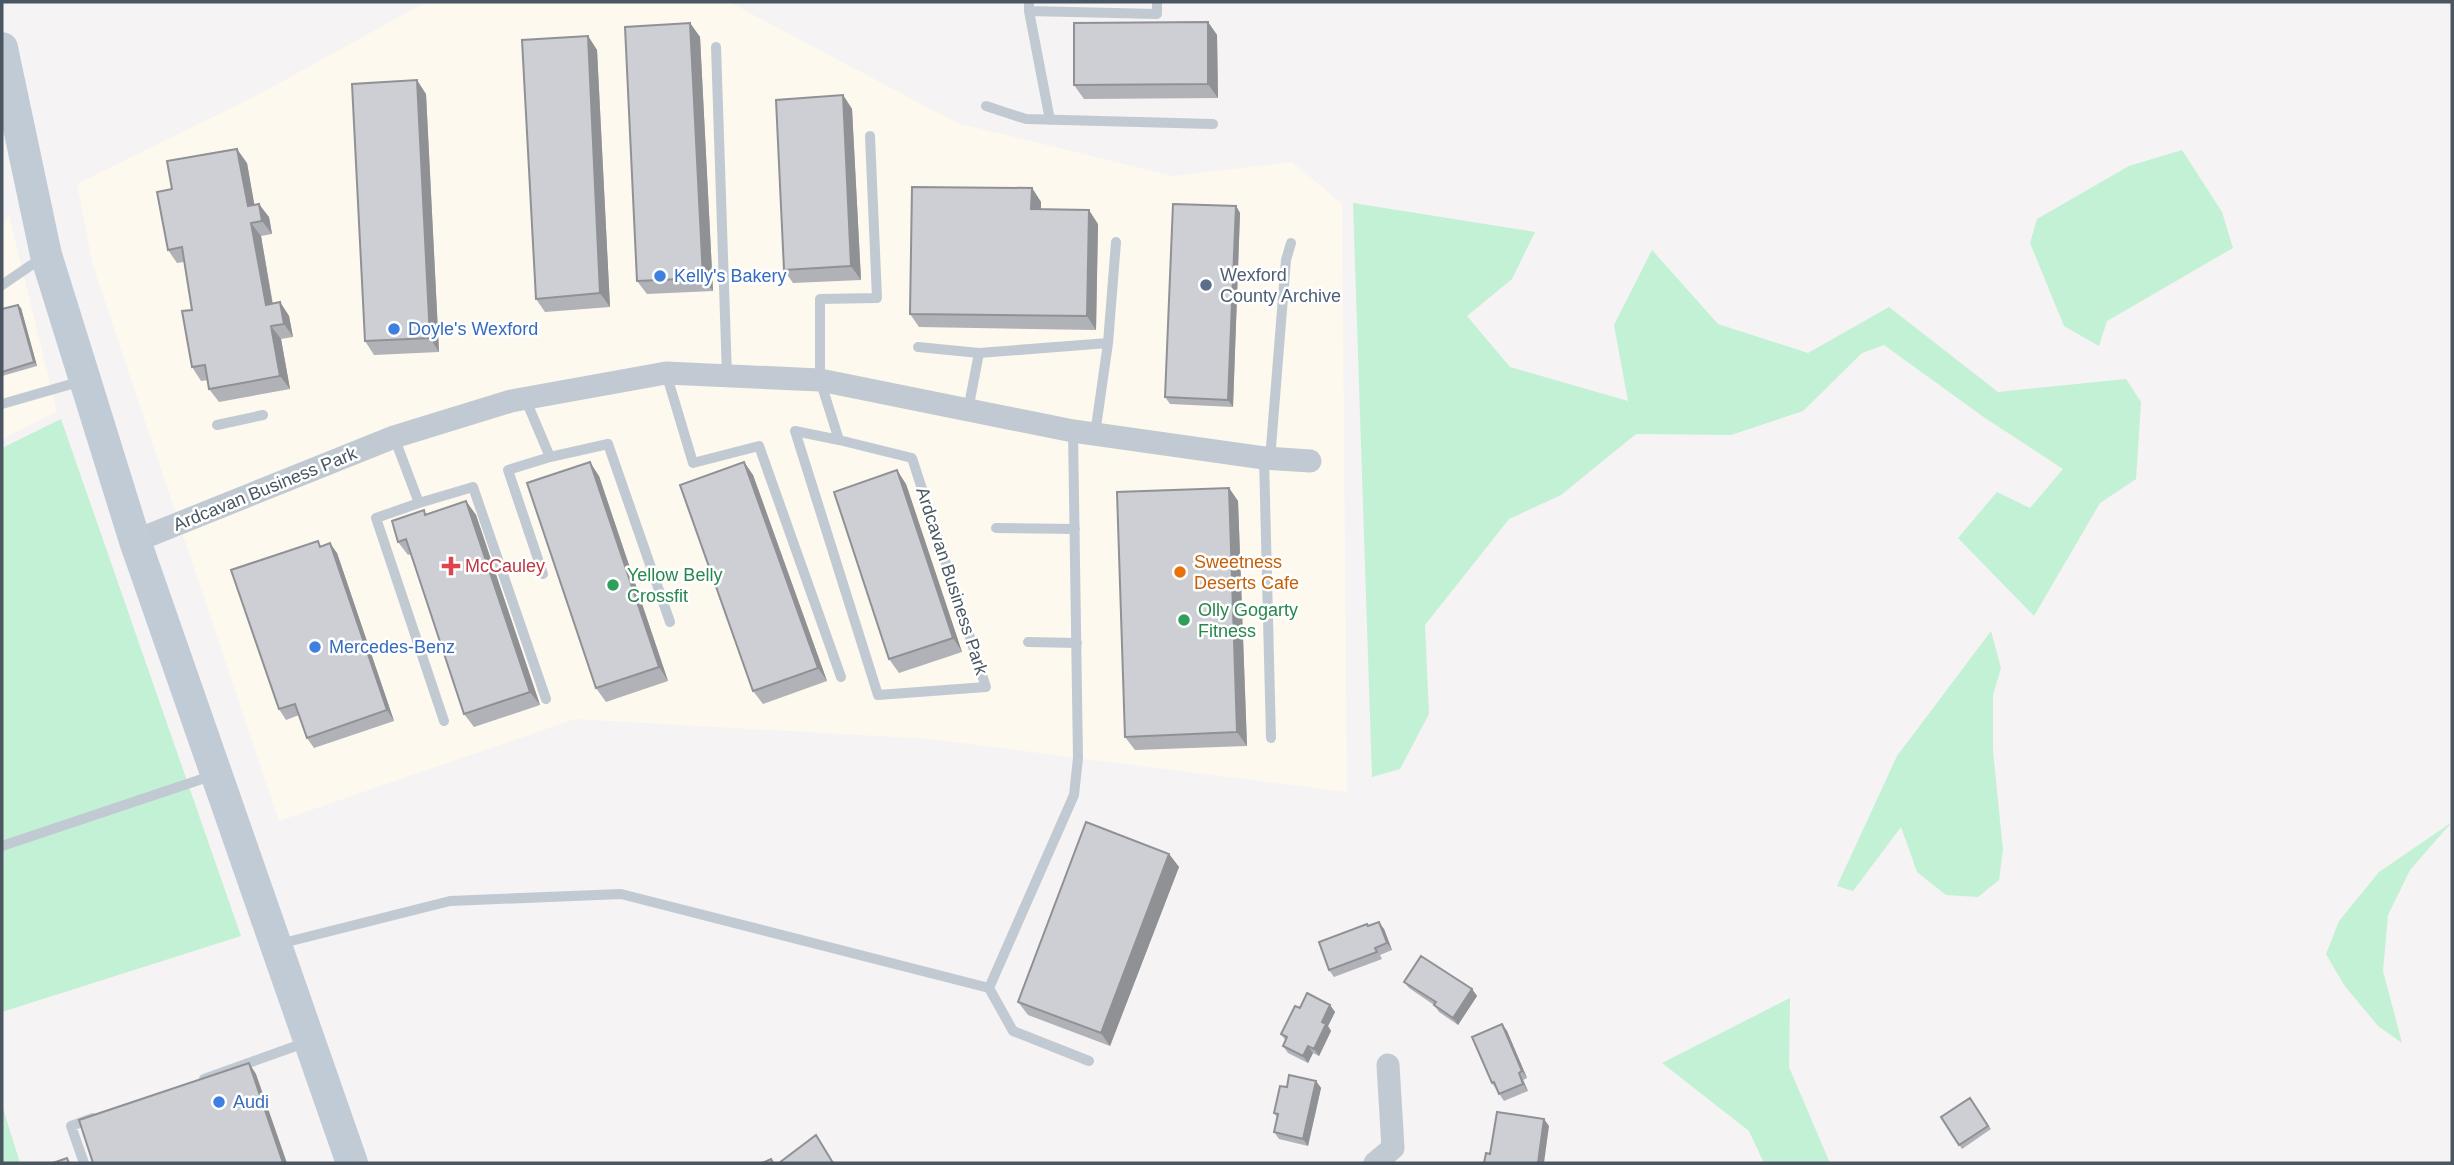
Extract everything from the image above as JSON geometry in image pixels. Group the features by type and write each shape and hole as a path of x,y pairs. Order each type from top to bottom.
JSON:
{"main road":[{"path":"2,48 46,255 135,541 352,1163"}],"street":[{"name":"Ardcavan Business Park","path":"135,541 394,437 525,398 666,373 820,380 1084,432 1264,458 1310,461"},
{"path":"1376,1163 1393,1148 1388,1065"}],"lane":[{"path":"1049,120 1029,6 1157,14 1157,2"},
{"path":"716,47 727,376"},
{"path":"986,106 1026,120 1213,124"},
{"path":"839,440 820,380 820,299 877,298 870,136"},
{"path":"989,988 1074,795 1078,758 1075,529 1084,432 1108,343 1115,242"},
{"path":"1271,738 1264,458 1271,447 1279,304 1291,243"},
{"path":"2,285 46,255"},
{"path":"918,347 979,353 1108,343"},
{"path":"968,410 979,353"},
{"path":"666,373 692,463 759,446 841,677"},
{"path":"2,404 85,380"},
{"path":"525,398 550,457"},
{"path":"217,425 263,415"},
{"name":"Ardcavan Business Park","path":"795,431 839,440 912,458 986,687 878,695 795,431"},
{"path":"394,437 419,503"},
{"path":"543,574 508,470 608,443 670,622"},
{"path":"444,721 376,518 473,487 546,699"},
{"path":"996,528 1075,529"},
{"path":"1028,642 1077,643"},
{"path":"2,846 217,774"},
{"path":"276,945 450,901 621,894 989,988 1013,1031 1089,1061"},
{"path":"197,1081 310,1041"},
{"path":"84,1163 71,1126 104,1114"}],"shaded area":[{"path":"426,2 729,2 957,123 1173,176 1292,162 1342,204 1347,792 929,739 575,719 279,821 93,266 77,184 263,92"},
{"path":"9,215 57,412 2,439 2,226"}],"green space":[{"path":"2182,150 2222,212 2233,248 2107,321 2099,346 2064,326 2030,243 2037,219 2129,166"},
{"path":"1353,203 1535,232 1512,279 1467,316 1510,367 1628,401 1614,325 1652,250 1718,324 1808,353 1889,307 1998,392 2126,379 2141,402 2136,479 2100,503 2034,616 1958,538 1997,492 2030,508 2063,469 1985,418 1884,345 1862,353 1803,411 1731,435 1636,434 1561,495 1509,519 1425,625 1429,714 1400,769 1372,777"},
{"path":"61,419 241,936 2,1012 2,448"},
{"path":"1991,631 2001,668 1993,695 1993,751 2003,850 1999,880 1978,897 1946,895 1917,872 1901,827 1853,891 1837,886 1897,756"},
{"path":"2452,822 2410,870 2388,915 2383,971 2402,1043 2378,1026 2344,985 2326,954 2339,921 2379,872"},
{"path":"1790,998 1789,1067 1830,1163 1764,1163 1749,1131 1662,1063"},
{"path":"2,1105 20,1163 2,1163"}],"building":[{"path":"1208,22 1208,84 1074,85 1074,23"},
{"path":"690,23 703,278 637,281 625,27"},
{"path":"588,36 600,293 536,299 522,40"},
{"path":"417,80 430,338 365,341 352,84"},
{"path":"843,95 851,266 784,270 776,100"},
{"path":"237,149 248,206 259,204 262,221 251,223 266,305 280,302 284,324 271,326 280,376 209,389 205,365 192,367 182,311 192,310 182,247 168,250 157,192 172,189 167,161"},
{"path":"912,187 1032,188 1031,209 1089,210 1087,316 910,314"},
{"name":"Wexford County Archive","path":"1173,204 1236,206 1228,400 1165,397"},
{"path":"18,305 34,362 2,372 2,309"},
{"path":"590,462 659,667 596,688 527,483"},
{"path":"744,462 818,668 753,691 680,485"},
{"path":"897,470 953,638 889,659 834,492"},
{"path":"1229,488 1237,732 1125,737 1117,492"},
{"path":"466,501 530,692 464,714 406,539 398,542 392,521 424,510 425,515"},
{"name":"Mercedes-Benz","path":"318,541 320,547 330,543 387,710 307,738 295,704 279,709 231,570"},
{"path":"1086,822 1169,854 1101,1033 1018,1002"},
{"path":"1379,922 1387,943 1375,948 1377,952 1329,970 1319,942"},
{"path":"1421,956 1472,989 1453,1018 1434,1005 1436,1002 1404,982"},
{"path":"1307,993 1330,1005 1322,1022 1326,1024 1314,1049 1308,1046 1303,1056 1283,1046 1287,1037 1281,1034 1295,1006 1300,1008"},
{"path":"1502,1024 1522,1071 1519,1073 1523,1084 1499,1094 1472,1037"},
{"name":"Audi","path":"249,1063 283,1163 93,1163 79,1120"},
{"path":"1289,1075 1316,1081 1303,1139 1274,1132 1278,1114 1274,1113 1280,1086 1287,1087"},
{"path":"1970,1098 1988,1126 1959,1145 1941,1117"},
{"path":"1497,1112 1544,1119 1538,1163 1484,1163 1486,1153 1490,1154"},
{"path":"816,1135 833,1163 779,1163"},
{"path":"67,1158 69,1163 53,1163"}],"place":[{"name":"Kelly's Bakery","path":"660,276"},
{"name":"Wexford County Archive","path":"1206,285"},
{"name":"Doyle's Wexford","path":"394,329"},
{"name":"McCauley","path":"451,566"},
{"name":"Sweetness Deserts Cafe","path":"1180,572"},
{"name":"Yellow Belly Crossfit","path":"613,585"},
{"name":"Olly Gogarty Fitness","path":"1184,620"},
{"name":"Mercedes-Benz","path":"315,647"},
{"name":"Audi","path":"219,1102"}]}
